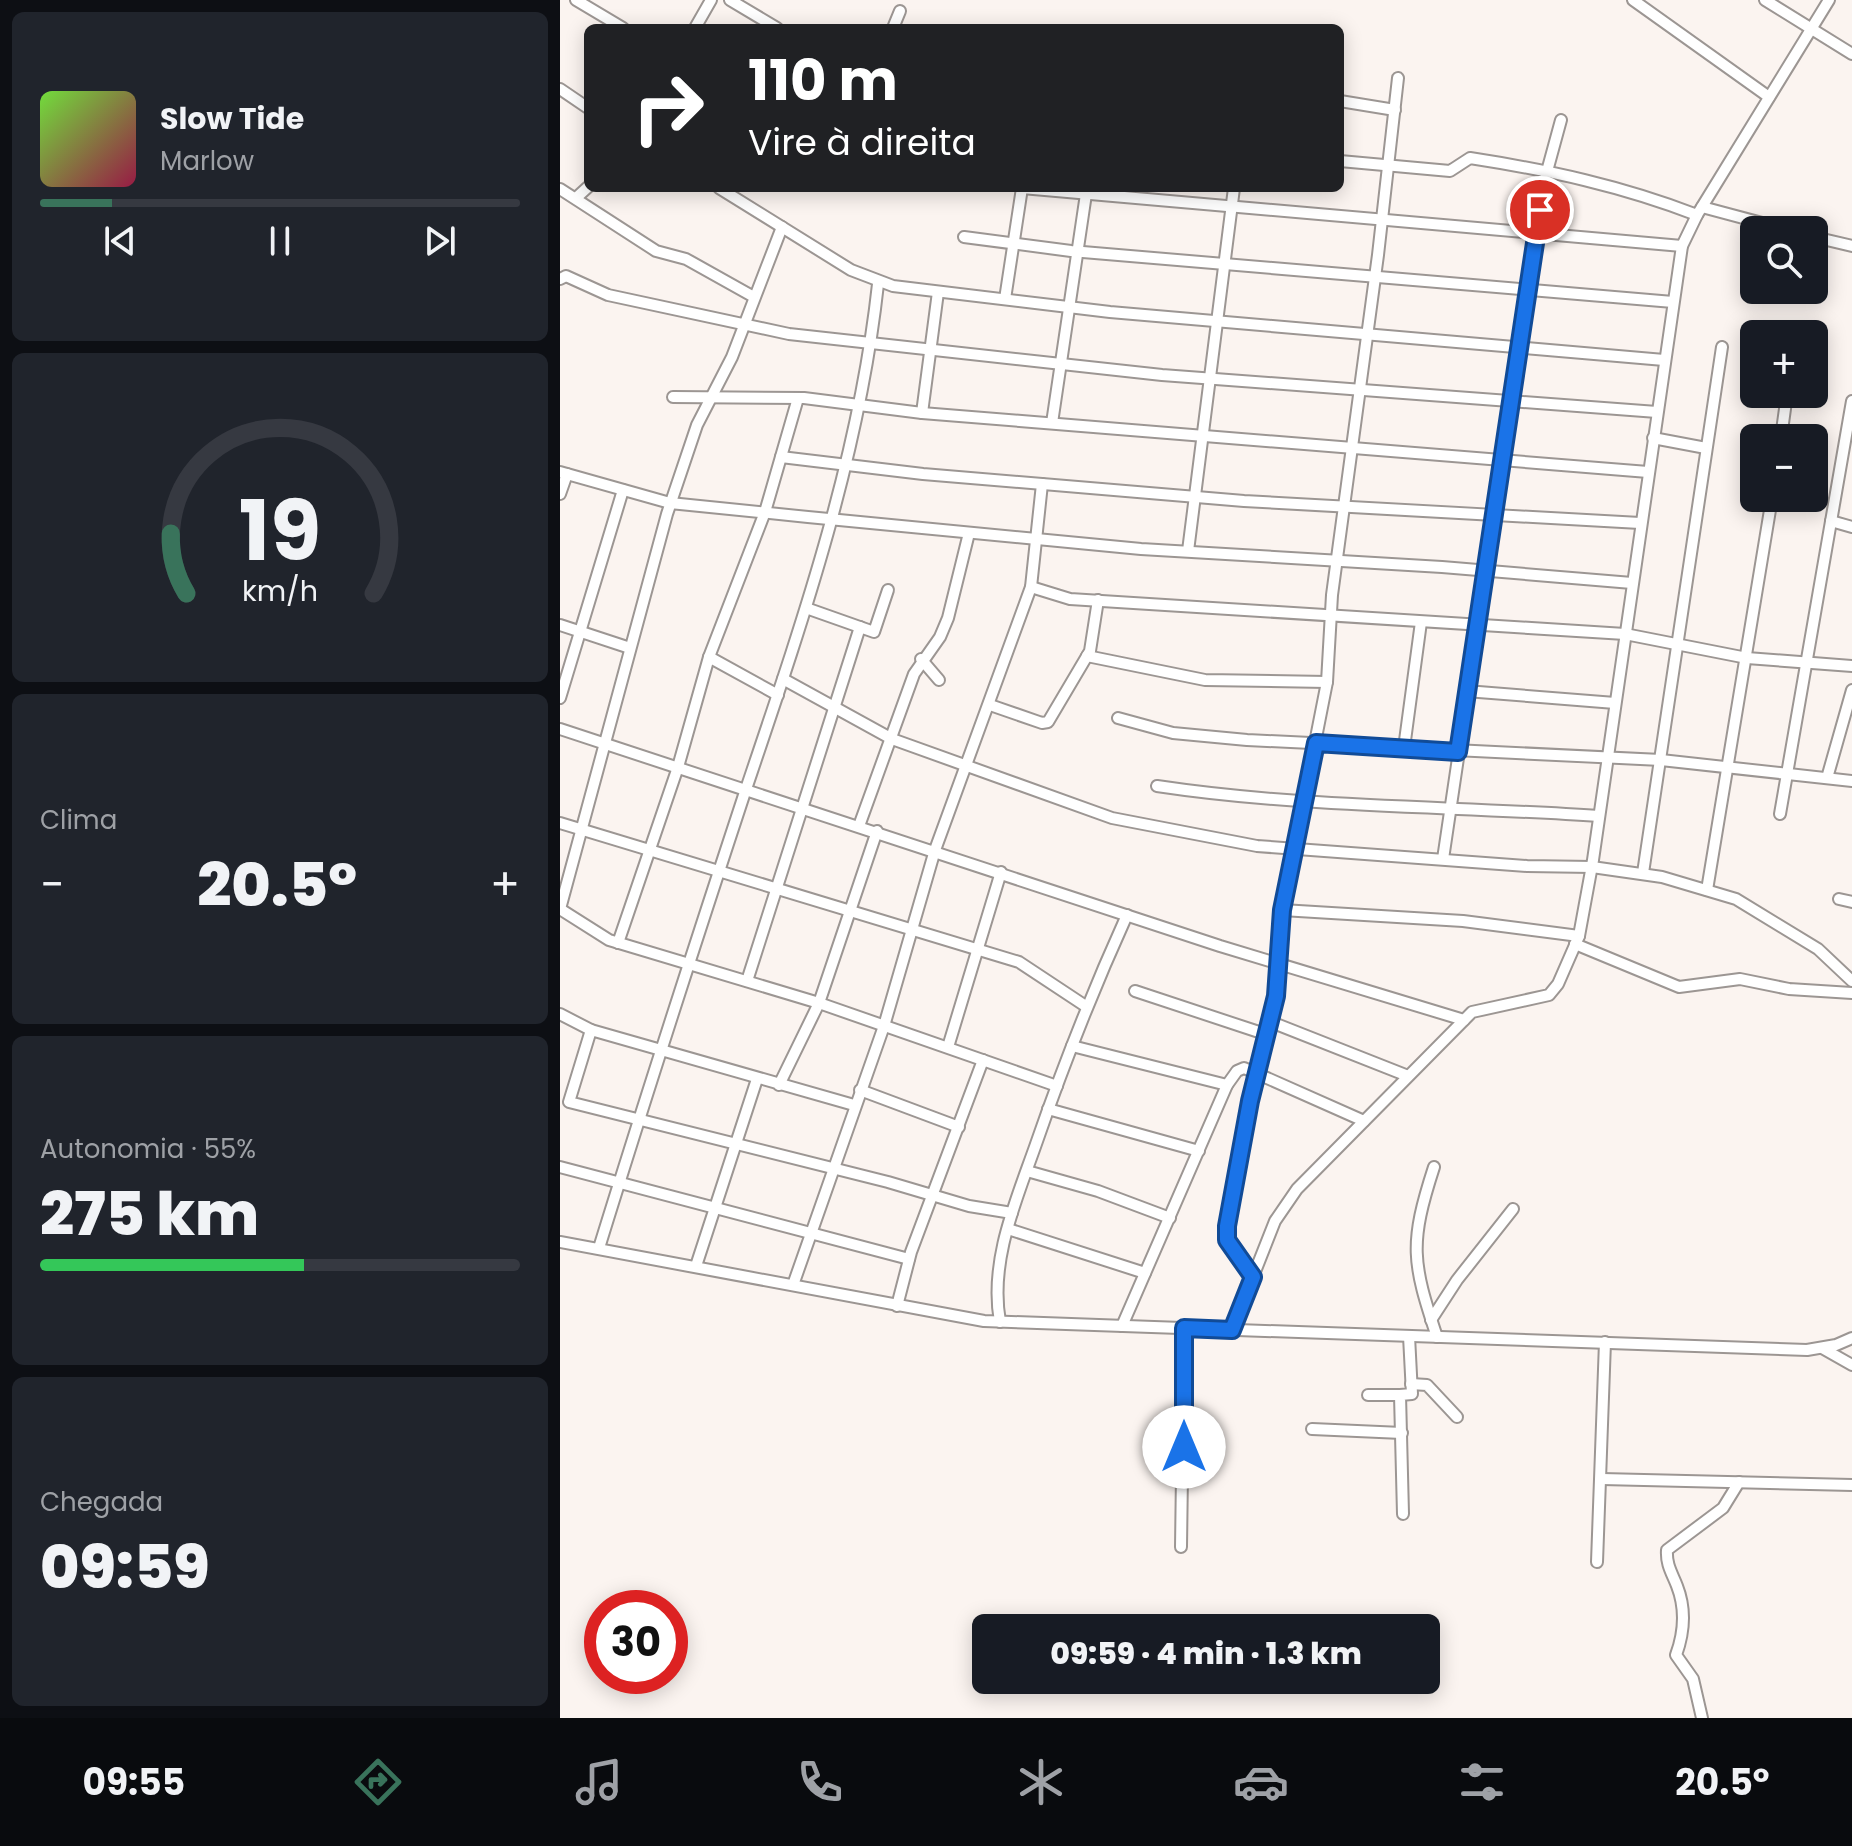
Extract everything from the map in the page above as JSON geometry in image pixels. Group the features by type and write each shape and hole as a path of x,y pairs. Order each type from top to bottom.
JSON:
{"street":[{"path":"576,0 616,24"},
{"path":"697,24 711,0"},
{"path":"730,0 770,24"},
{"path":"1633,0 1769,97"},
{"path":"1765,0 1852,54"},
{"path":"1232,1330 1283,1207 1364,1121 1464,1020 1484,1008 1549,995 1558,984 1577,940 1592,867 1682,246 1699,211 1829,0"},
{"path":"895,24 900,11"},
{"path":"1253,1277 1227,1240 1227,1226 1271,1022 1282,910 1327,682 1331,614 1398,78"},
{"path":"560,89 584,105"},
{"path":"1344,102 1395,110"},
{"path":"1443,859 1546,170 1561,120"},
{"path":"1344,161 1450,171 1470,158 1546,170 1740,220"},
{"path":"560,189 656,251 686,259 754,297"},
{"path":"576,198 584,191"},
{"path":"725,192 878,284 1070,307 1664,360"},
{"path":"1005,299 1021,192"},
{"path":"1065,192 1682,246"},
{"path":"1188,551 1233,192"},
{"path":"1052,423 1063,366 1086,194"},
{"path":"782,227 744,325 710,398 670,503 560,909 618,943 819,1003 1057,1086"},
{"path":"964,237 1012,246 1673,302"},
{"path":"1828,240 1852,246"},
{"path":"560,279 566,276 608,295 744,325 872,343 1063,366 1657,412"},
{"path":"599,1248 687,962 778,695 833,520 848,466 857,403 872,343 878,284"},
{"path":"922,413 938,292"},
{"path":"1643,873 1722,347"},
{"path":"673,397 798,398 922,413 1648,472"},
{"path":"618,943 678,767 709,657 765,512 798,398"},
{"path":"1780,814 1852,401"},
{"path":"1653,438 1706,448"},
{"path":"781,457 848,466 1197,497 1640,523"},
{"path":"560,494 564,473 670,503 833,520 1188,551 1632,583"},
{"path":"793,1285 884,1026 935,850 1031,587 1042,484"},
{"path":"560,698 623,490"},
{"path":"1707,890 1770,512"},
{"path":"1831,521 1852,527"},
{"path":"859,826 921,659 940,637 948,618 969,533"},
{"path":"1031,587 1070,599 1625,634 1747,658 1852,666"},
{"path":"806,608 874,632 888,590"},
{"path":"990,705 1042,723 1048,722 1087,656 1098,600"},
{"path":"1404,748 1421,622"},
{"path":"560,625 630,648"},
{"path":"747,981 860,627"},
{"path":"1087,656 1205,680 1327,682"},
{"path":"709,657 778,695"},
{"path":"921,659 939,680"},
{"path":"783,679 892,739 1112,818 1223,841 1443,859 1592,867 1643,873 1707,890 1736,899 1784,925 1818,949 1852,981"},
{"path":"1827,778 1852,690"},
{"path":"1466,691 1615,703"},
{"path":"1118,718 1173,733 1458,752 1661,760 1852,781"},
{"path":"560,729 1278,964 1464,1020"},
{"path":"1157,786 1264,800 1451,806 1599,816"},
{"path":"560,823 1019,962 1087,1007"},
{"path":"779,1085 819,1003 877,831"},
{"path":"948,1047 1001,872"},
{"path":"1839,899 1852,902"},
{"path":"1282,910 1463,921 1577,940 1679,987 1740,979 1789,989 1852,993"},
{"path":"1000,1322 996,1287 1012,1213 1087,1007 1127,915"},
{"path":"1135,991 1268,1035"},
{"path":"560,1014 591,1030 660,1052 854,1105"},
{"path":"1271,1022 1408,1076"},
{"path":"591,1030 569,1102 1012,1213"},
{"path":"1072,1046 1227,1085"},
{"path":"897,1306 909,1259 983,1060"},
{"path":"1122,1326 1227,1085 1237,1071 1244,1068 1364,1121"},
{"path":"696,1266 757,1079"},
{"path":"860,1090 959,1127"},
{"path":"1048,1109 1199,1151"},
{"path":"560,1167 909,1259"},
{"path":"1434,1167 1417,1224 1415,1262 1437,1337"},
{"path":"1027,1171 1098,1191 1170,1218"},
{"path":"1431,1320 1457,1280 1513,1209"},
{"path":"1008,1229 1145,1273"},
{"path":"560,1242 897,1306 1000,1322 1821,1348 1852,1338"},
{"path":"1181,1547 1184,1328"},
{"path":"1368,1395 1412,1394 1409,1336"},
{"path":"1597,1562 1605,1342"},
{"path":"1821,1348 1852,1365"},
{"path":"1411,1384 1427,1385 1457,1417"},
{"path":"1400,1395 1403,1514"},
{"path":"1312,1429 1402,1433"},
{"path":"1602,1479 1852,1485"},
{"path":"1702,1718 1693,1679 1676,1655 1683,1635 1682,1604 1668,1569 1667,1550 1723,1508 1739,1482"}],"route":[{"path":"1184,1447 1184,1328 1232,1330 1253,1277 1227,1240 1227,1226 1250,1101 1276,996 1282,910 1316,743 1458,752 1540,210"}]}
